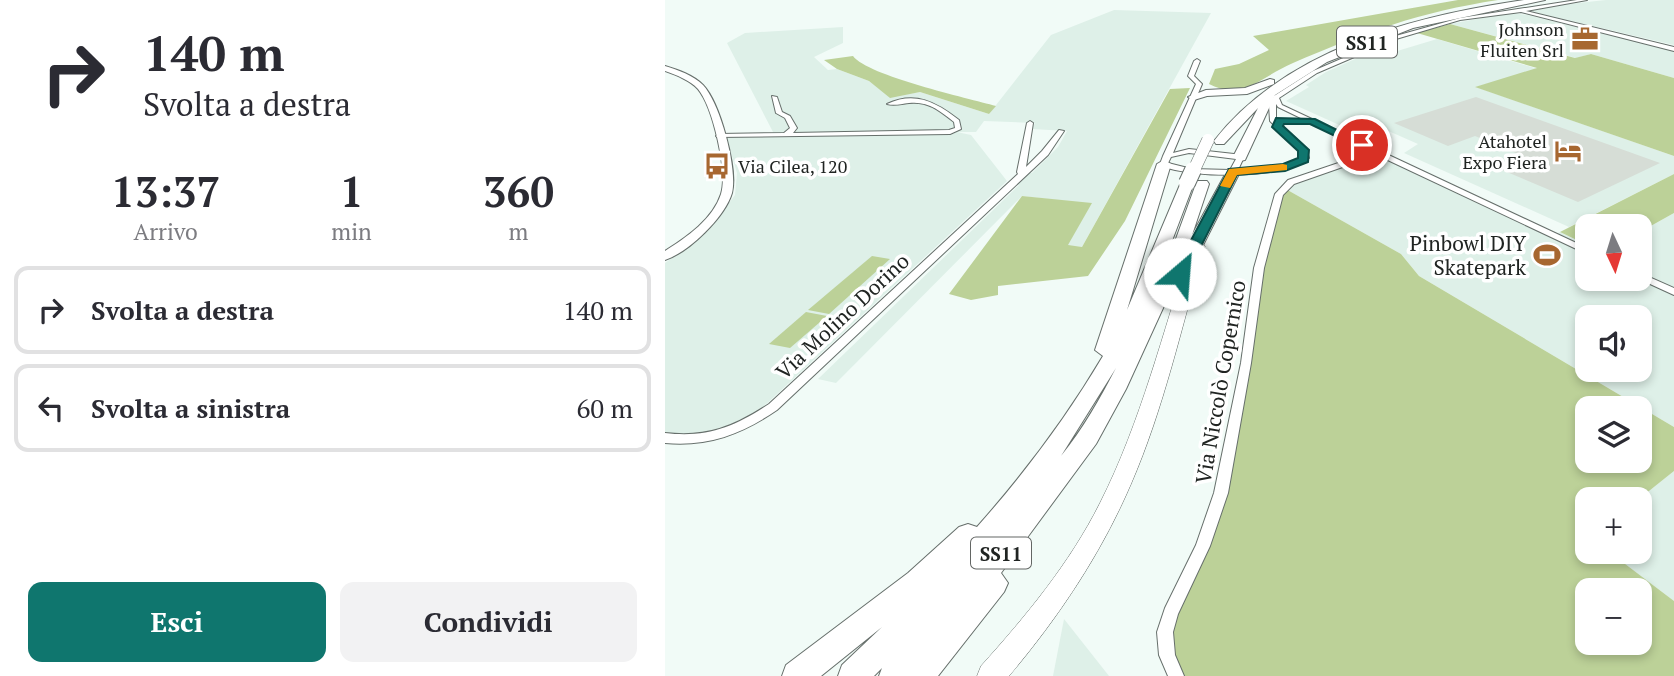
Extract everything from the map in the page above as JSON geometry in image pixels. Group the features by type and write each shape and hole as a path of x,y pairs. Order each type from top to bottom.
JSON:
{"highway":[{"name":"SS11","path":"1214,140 1255,102 1292,76 1332,57 1418,24 1479,9 1541,0"},
{"name":"SS11","path":"853,676 972,549 1044,461 1090,396 1133,318 1224,120 1270,82 1322,54 1398,25 1457,10 1519,5"},
{"path":"1116,389 1148,346 1180,274 1237,164 1264,104 1292,76"},
{"path":"1194,97 1247,91 1270,82"},
{"path":"1199,84 1219,93"},
{"path":"1066,430 1077,401 1109,341 1165,160"},
{"name":"SS11","path":"894,676 990,567 1050,491 1098,422 1173,270 1194,183"},
{"path":"919,676 1054,507 1086,457 1098,422"},
{"path":"797,676 938,564 1009,489 1044,461"}],"main road":[{"path":"991,676 1021,643 1070,575 1120,483 1204,229"}],"street":[{"path":"1175,140 1181,147 1237,164 1271,168 1295,165 1305,158 1303,150 1276,122 1275,99 1284,90 1315,72 1402,35 1460,19 1519,5 1528,7 1585,0"},
{"path":"1519,5 1674,48"},
{"path":"1165,160 1199,84 1191,76 1197,61"},
{"path":"665,68 689,78 702,90 719,136 730,182 726,196 703,227 665,256"},
{"path":"774,97 779,113 788,117 794,128 787,134"},
{"path":"1275,99 1278,105 1575,245"},
{"path":"719,136 950,132 958,129 957,121 933,101 911,100 890,104"},
{"path":"1276,122 1291,111"},
{"path":"1276,122 1312,121"},
{"path":"1021,172 1030,123"},
{"name":"Via Molino Dorino","path":"665,438 698,440 722,436 761,416 1049,147 1061,131"},
{"path":"1027,146 1049,147"},
{"path":"1165,160 1192,151"},
{"name":"Via Niccolò Copernico","path":"1176,676 1167,655 1165,632 1170,613 1203,546 1221,493 1246,363 1259,268 1279,194 1291,183 1378,152"},
{"path":"1165,160 1180,170 1237,164 1271,168"},
{"path":"1652,282 1674,292"}],"shaded area":[{"path":"1606,0 1674,0 1674,45 1533,12 1531,8"},
{"path":"1114,10 1211,13 1082,247 1067,246 1091,204 1022,196 836,383 818,379 1019,185 1016,183 1028,173 1032,173 1058,147 1067,131 1032,129 1035,123 984,121 976,132 957,132 971,135 1007,181 750,419 704,436 665,433 665,263 708,231 735,195 737,173 726,136 771,135 773,132 727,43 745,33 843,27 843,43 814,57 828,70 837,69 869,81 890,97 920,92 989,114 1051,35"},
{"path":"1509,13 1528,15 1674,51 1674,78 1591,54 1576,58 1450,24"},
{"path":"1437,39 1538,69 1476,87 1674,156 1674,174 1595,214 1575,214 1575,224 1569,227 1404,153 1418,144 1368,122 1346,128 1286,101 1309,87 1306,85 1326,72 1373,51 1384,55"},
{"path":"1378,152 1554,235 1560,232 1575,239 1575,291 1652,291 1652,225 1674,213 1674,427 1652,414 1652,396 1622,396 1598,382 1652,382 1652,305 1575,305 1575,368 1419,276 1401,254 1284,188"},
{"path":"1674,471 1674,601 1652,584 1652,578 1644,578 1625,564 1652,564 1652,489"},
{"path":"1064,619 1109,676 1053,676"}],"green space":[{"path":"1458,0 1498,0 1418,17 1369,33 1293,63 1245,88 1227,90 1209,84 1215,69 1239,64 1269,50 1253,36"},
{"path":"1450,24 1575,58 1591,54 1674,78 1674,156 1475,87 1537,68 1417,33"},
{"path":"853,56 862,64 897,78 996,106 989,114 920,92 890,98 869,81 837,69 824,60"},
{"path":"1190,88 1125,221 1088,276 998,286 998,295 971,300 949,294 1022,196 1092,203 1068,245 1082,247 1170,89"},
{"path":"1674,174 1674,213 1652,225 1652,214 1595,214"},
{"path":"1284,188 1401,254 1419,276 1575,368 1575,382 1598,382 1622,396 1575,396 1575,473 1652,473 1652,414 1674,427 1674,471 1652,489 1575,487 1575,564 1625,564 1644,578 1575,578 1575,655 1652,655 1652,584 1674,601 1674,676 1176,676 1165,644 1214,514 1259,268"},
{"path":"1575,224 1575,239 1560,232"},
{"path":"872,256 890,259 829,314 808,310"},
{"path":"806,312 827,316 790,348 769,344"}],"building":[{"name":"Atahotel Expo Fiera","path":"1476,97 1660,163 1578,202 1495,167 1523,156 1475,136 1448,146 1394,123"}],"slow traffic":[{"path":"1226,186 1233,172 1283,168"}],"place":[{"name":"Johnson Fluiten Srl","path":"1585,39"},
{"name":"Atahotel Expo Fiera","path":"1568,151"},
{"name":"Via Cilea, 120","path":"717,166"},
{"name":"Pinbowl DIY Skatepark","path":"1547,255"}],"route":[{"path":"1180,274 1233,172 1285,167 1304,160 1303,150 1277,127 1280,121 1312,121 1362,145"}]}
